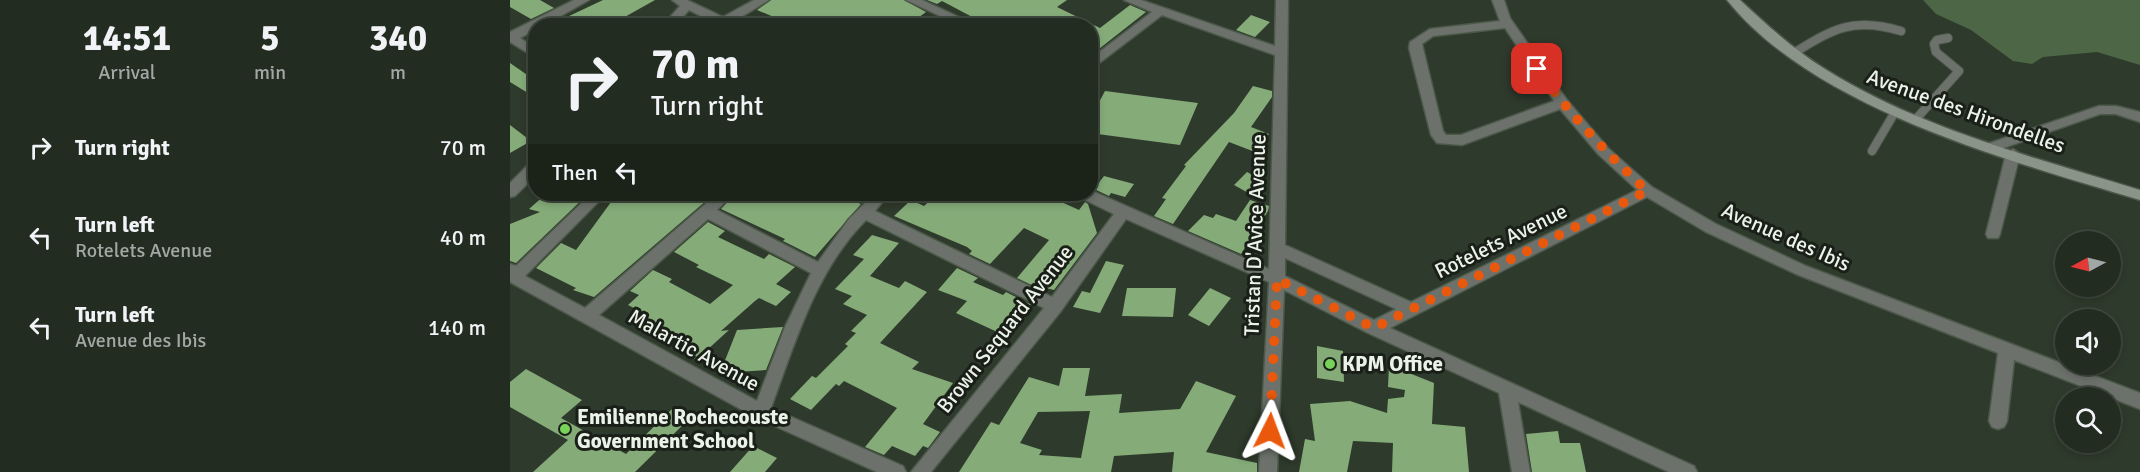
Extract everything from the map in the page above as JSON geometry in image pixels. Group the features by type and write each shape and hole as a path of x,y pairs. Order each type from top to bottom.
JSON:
{"main road":[{"name":"Avenue des Hirondelles","path":"1733,0 1794,53 1847,89 1895,112 1992,147 2140,195"}],"street":[{"path":"548,18 583,0"},
{"path":"737,18 763,0"},
{"path":"912,0 954,18"},
{"path":"1130,0 1282,53"},
{"name":"Tristan D'Avice Avenue","path":"1268,472 1278,248 1282,0"},
{"name":"Avenue des Ibis","path":"1498,0 1508,24 1562,103 1603,151 1647,191 1711,228 1801,270 2140,400"},
{"path":"673,18 682,3 715,18"},
{"path":"1098,60 1159,12"},
{"path":"1508,24 1431,33 1416,42 1414,48 1436,132 1443,140 1462,140 1562,103"},
{"path":"528,28 511,37 528,49"},
{"path":"1992,147 2099,110 2116,110 2140,117"},
{"path":"1993,234 2013,154"},
{"path":"510,192 528,174"},
{"name":"Rotelets Avenue","path":"1374,328 1647,191"},
{"path":"1098,200 1277,279 1374,328 1688,472"},
{"path":"512,273 591,201"},
{"path":"587,316 718,201"},
{"path":"761,412 819,270 836,243 863,212 876,201"},
{"path":"706,211 819,270"},
{"path":"863,212 1056,306"},
{"name":"Brown Sequard Avenue","path":"920,472 1056,306 1123,212"},
{"path":"1278,248 1411,309"},
{"name":"Malartic Avenue","path":"512,273 761,412 897,472"},
{"path":"1998,421 2007,350"},
{"path":"1508,389 1521,472"}],"lane":[{"path":"1794,53 1832,28 1853,22 1885,25 1901,31"},
{"path":"1916,119 1959,71 1936,52 1934,44 1937,40 1948,38"},
{"path":"1872,151 1895,112"}],"green space":[{"path":"1923,0 2140,0 2140,65 2097,52 2043,57 2032,64 2013,61 1971,30 1936,14"}],"building":[{"path":"510,0 540,0 554,8 529,18 510,7"},
{"path":"603,0 655,0 623,18 565,18"},
{"path":"771,0 904,0 926,12 918,18 776,18 757,10"},
{"path":"927,0 1067,0 1057,7 1080,18 974,18 942,1 937,4"},
{"path":"1130,5 1146,12 1098,50 1098,27 1100,28"},
{"path":"1251,15 1270,22 1255,37 1236,30"},
{"path":"510,63 528,75 528,93 510,82"},
{"path":"1253,86 1272,91 1272,97 1251,127 1269,134 1255,152 1229,142 1173,224 1154,216 1166,199 1162,198 1186,166 1184,165 1234,113"},
{"path":"1105,91 1198,103 1180,145 1098,134 1098,104"},
{"path":"510,125 528,139 528,143 510,153"},
{"path":"1247,172 1265,182 1252,195 1234,185"},
{"path":"1104,176 1134,184 1125,197 1111,193 1109,196 1098,191 1098,184"},
{"path":"1250,200 1269,206 1241,254 1188,231 1204,215 1213,218 1216,214 1236,221"},
{"path":"538,201 581,201 516,263 510,261 510,224 540,212 529,209"},
{"path":"612,201 706,201 594,297 573,290 576,288 536,268 561,243 576,250"},
{"path":"728,201 853,201 861,204 815,257 783,241 785,239 721,209"},
{"path":"910,201 924,206 929,201 1059,201 1079,210 1085,202 1088,204 1097,233 1054,290 1046,288 1044,291 1017,278 1049,240 1024,228 990,264 969,254 972,251 967,247 894,216"},
{"path":"708,222 725,231 718,237 764,259 769,254 795,267 776,284 791,292 776,306 759,298 721,331 729,330 696,360 675,348 684,340 637,313 640,311 628,305 639,295 630,291 653,270 672,279 669,282 710,304 733,285 696,267 699,265 674,252"},
{"path":"872,235 899,243 870,276 899,288 905,281 927,292 880,343 919,362 912,369 953,383 923,424 940,432 928,448 923,446 915,456 892,446 884,455 865,447 897,408 844,381 839,386 836,384 811,410 790,399 812,376 816,378 848,346 845,344 856,333 851,331 867,315 843,304 852,296 835,289 864,259 853,255"},
{"path":"1106,261 1124,265 1100,313 1073,307 1082,291 1090,293"},
{"path":"957,268 978,278 973,282 1003,295 1006,292 1032,305 1006,336 956,313 967,301 938,290"},
{"path":"1127,288 1176,288 1173,317 1122,316"},
{"path":"1210,288 1231,298 1209,326 1188,315"},
{"path":"783,327 766,370 720,373 737,330"},
{"name":"KPM Office","path":"1317,346 1343,351 1344,382 1317,378"},
{"path":"1389,365 1434,383 1432,424 1465,427 1469,472 1392,472 1393,443 1353,441 1347,472 1299,472 1305,439 1315,441 1310,404 1350,401 1387,413 1388,399 1404,397 1405,390 1388,387"},
{"path":"1063,368 1090,368 1085,396 1122,394 1119,413 1180,409 1196,381 1236,396 1206,452 1257,463 1257,472 1172,472 1174,452 1114,456 1111,472 959,472 991,422 999,425 1029,377 1059,386","holes":["1090,411 1081,458 1039,455 1042,450 1020,443 1038,412"]},
{"name":"Emilienne Rochecouste Government School","path":"526,369 582,400 561,418 626,454 672,409 690,418 635,472 533,472 568,440 510,407 510,382"},
{"path":"1558,431 1560,443 1580,443 1586,472 1532,472 1526,434"},
{"path":"753,446 777,458 765,472 730,472"}],"place":[{"name":"KPM Office","path":"1330,364"},
{"name":"Emilienne Rochecouste Government School","path":"565,429"}],"route":[{"path":"1270,431 1277,279 1374,328 1647,191 1603,151 1562,103 1537,69"}]}
